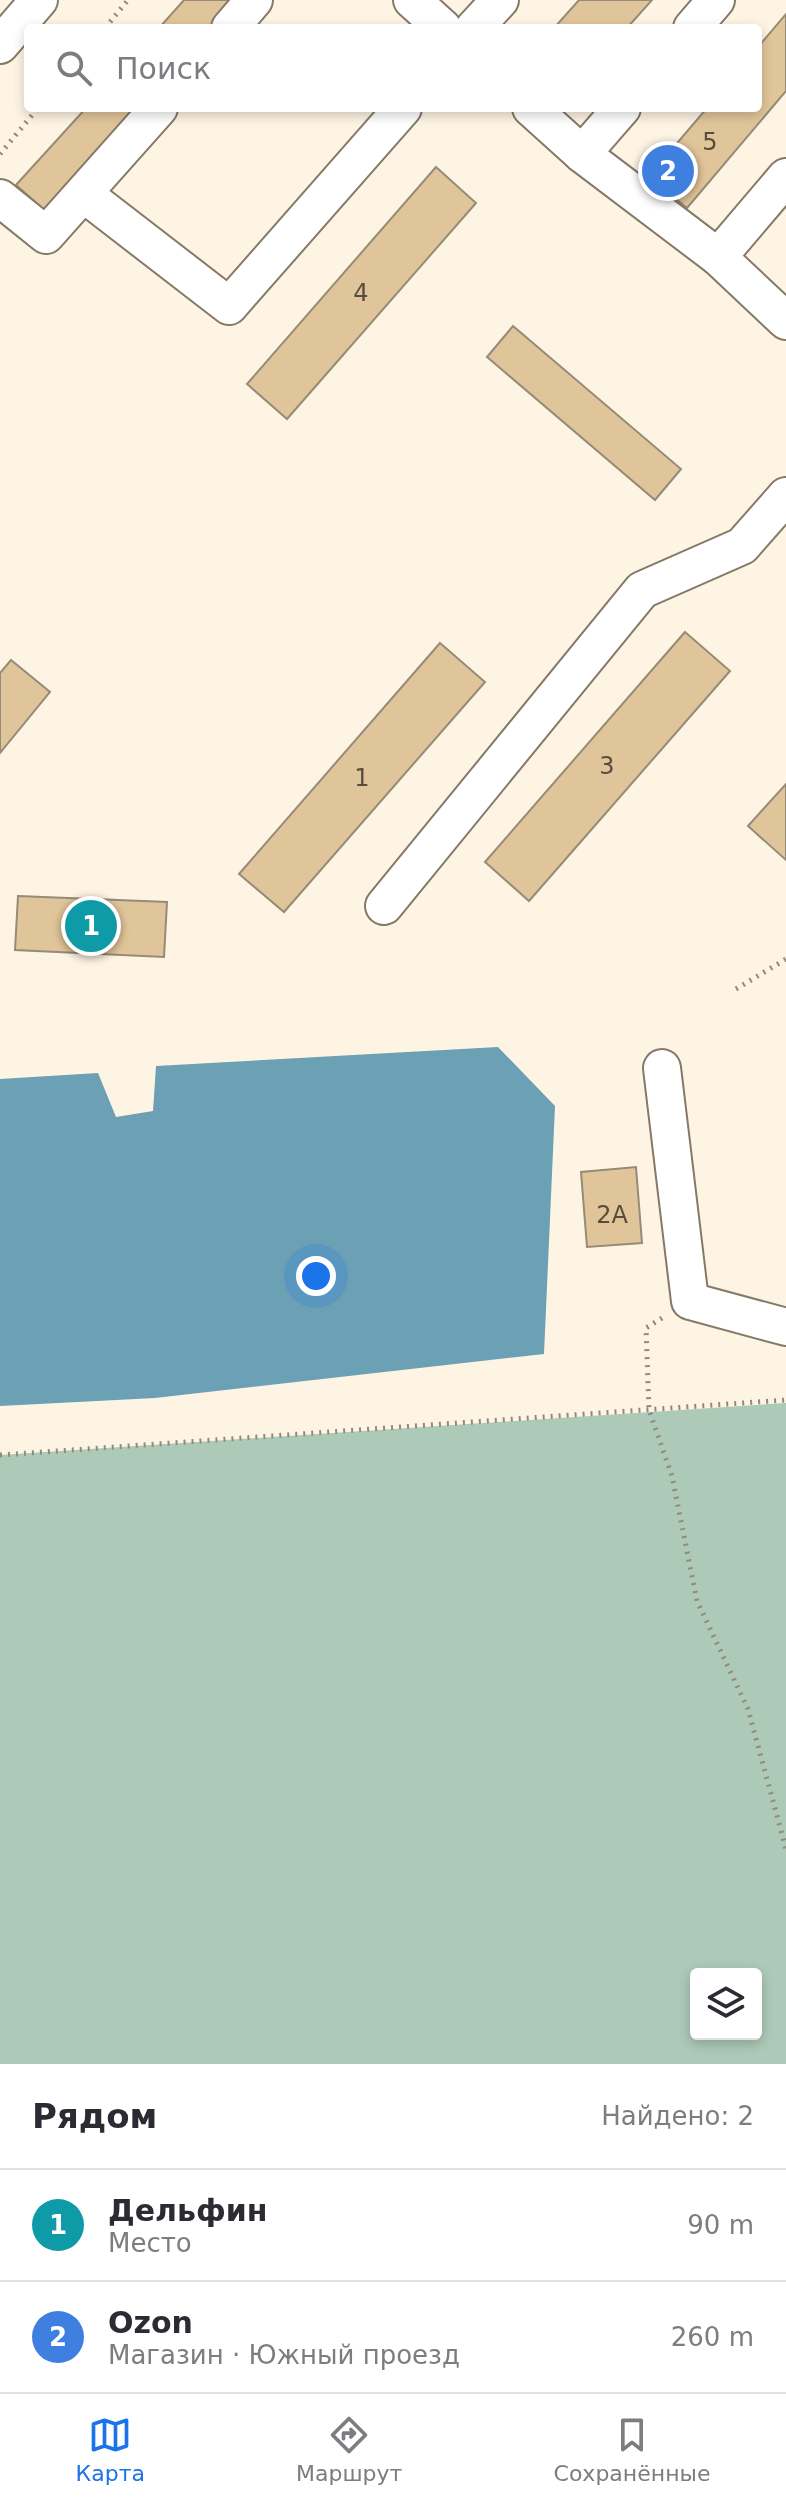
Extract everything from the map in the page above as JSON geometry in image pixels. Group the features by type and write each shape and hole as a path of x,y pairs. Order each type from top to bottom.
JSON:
{"street":[{"path":"0,45 39,0"},
{"path":"233,24 254,0"},
{"path":"412,0 439,24"},
{"path":"478,24 500,0"},
{"path":"695,24 716,0"},
{"path":"0,198 46,235 156,112"},
{"path":"84,194 229,306 399,112"},
{"path":"535,112 582,154 718,257 786,321"},
{"path":"582,154 619,112"},
{"path":"718,257 786,177"},
{"path":"384,906 642,590 742,546 786,496"},
{"path":"662,1068 690,1301 786,1327"}],"path":[{"path":"108,24 128,0"},
{"path":"0,154 35,112"},
{"path":"736,989 786,959"},
{"path":"690,1301 646,1328 649,1410 672,1476 697,1601 748,1709 786,1849"},
{"path":"0,1455 786,1400"}],"green space":[{"path":"786,1403 786,2064 0,2064 0,1455"}],"water":[{"path":"498,1047 555,1106 544,1354 155,1398 0,1406 0,1079 98,1073 116,1117 153,1111 156,1066"}],"building":[{"path":"184,0 237,0 234,24 163,24"},
{"path":"579,0 652,0 631,24 558,24"},
{"path":"786,14 786,91 687,208 649,176 704,112 762,112 762,42"},
{"path":"82,112 157,112 58,222 16,185"},
{"path":"436,167 476,203 287,419 247,384"},
{"path":"513,326 681,469 655,500 487,357"},
{"path":"685,632 730,671 529,901 485,862"},
{"path":"440,643 485,682 284,912 239,874"},
{"path":"11,660 50,692 0,753 0,673"},
{"path":"786,784 786,860 748,826"},
{"path":"18,896 167,902 164,957 15,950"},
{"path":"636,1167 642,1243 587,1247 581,1172"}],"place":[{"name":"Ozon","path":"668,171"},
{"name":"Дельфин","path":"91,926"}]}
